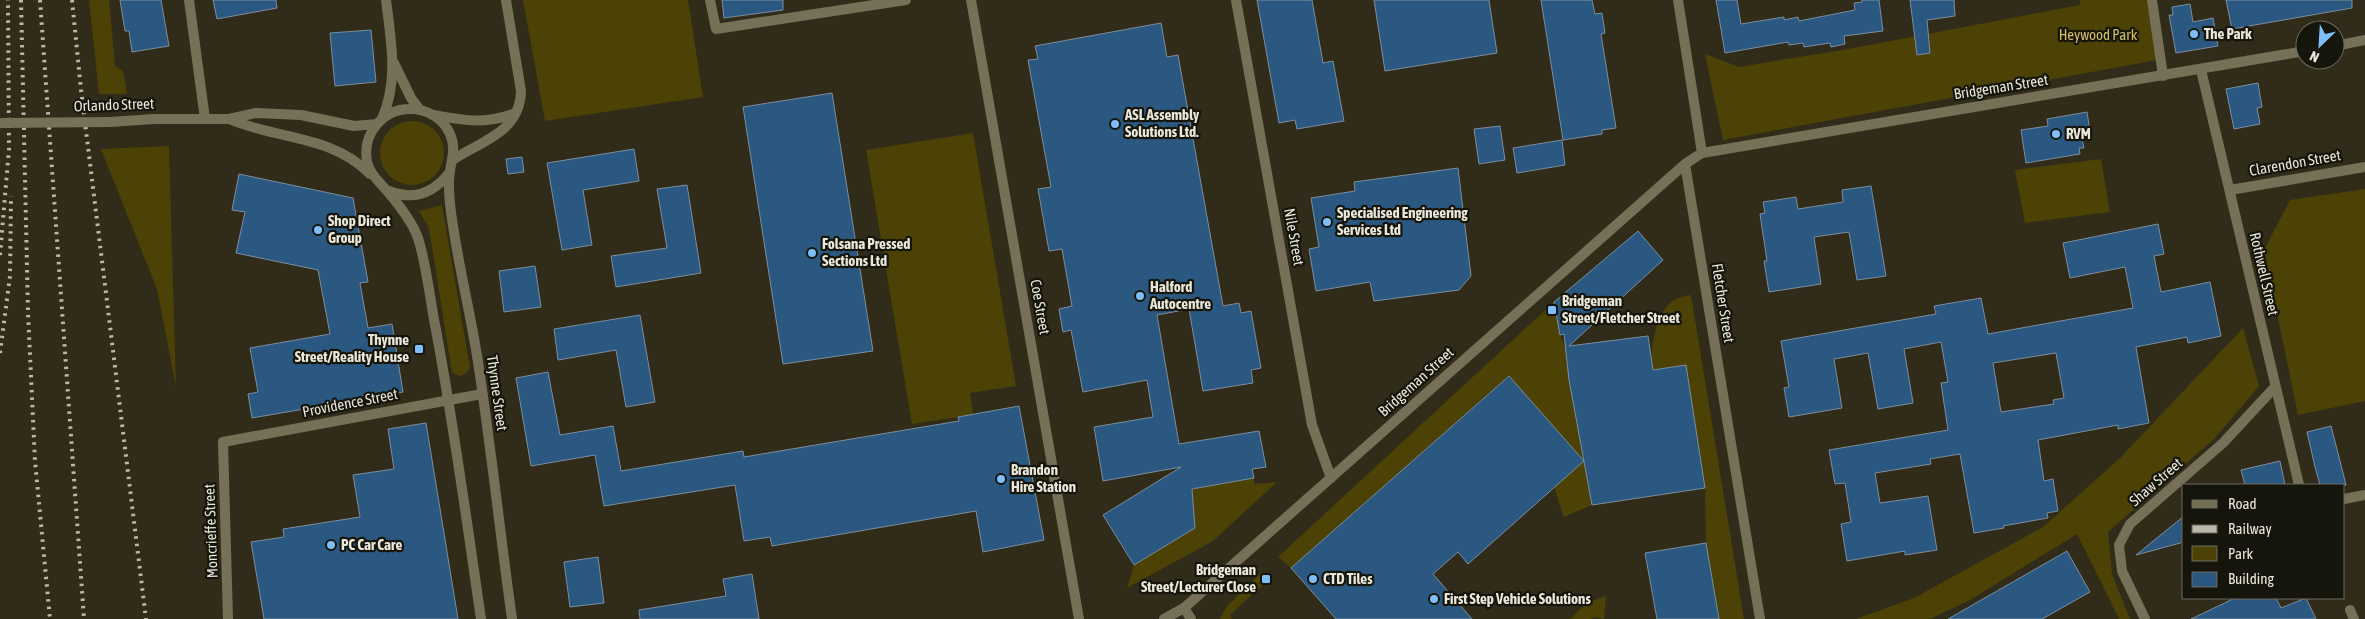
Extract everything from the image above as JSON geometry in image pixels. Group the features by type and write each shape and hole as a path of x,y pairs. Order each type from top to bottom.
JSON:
{"street":[{"path":"189,0 206,119"},
{"name":"Thynne Street","path":"386,0 394,64 389,102 367,141 366,155 369,168 375,180 403,211 418,237 449,400 481,619"},
{"path":"454,159 504,130 518,106 521,91 506,0"},
{"path":"710,0 716,29 906,0"},
{"name":"Coe Street","path":"971,0 1079,619"},
{"name":"Nile Street","path":"1236,0 1312,425 1331,478"},
{"path":"1678,0 1702,153 1685,164"},
{"path":"2152,0 2163,76"},
{"path":"2345,44 2365,40"},
{"name":"Bridgeman Street","path":"1702,153 2295,53"},
{"name":"Thynne Street","path":"394,64 411,98 420,110"},
{"name":"Rothwell Street","path":"2201,70 2274,388 2299,484"},
{"name":"Thynne Street","path":"379,122 393,112 407,109 420,110 433,115 443,123 450,134 454,146 454,159 450,172 450,202 482,394 512,619"},
{"name":"Orlando Street","path":"0,122 230,119 256,113 301,115 354,126 379,122"},
{"path":"433,115 474,122 494,121 513,114"},
{"name":"Orlando Street","path":"230,119 252,129 329,147 342,152 359,163 375,180"},
{"name":"Bridgeman Street","path":"1164,619 1184,608 1685,164"},
{"name":"Fletcher Street","path":"1685,164 1760,619"},
{"name":"Clarendon Street","path":"2230,190 2365,167"},
{"name":"Thynne Street","path":"386,190 400,196 415,196 429,192 441,184 450,172"},
{"name":"Shaw Street","path":"2145,619 2122,571 2119,545 2126,531 2130,524 2223,443 2274,388"},
{"name":"Providence Street","path":"223,442 482,394"},
{"name":"Moncrieffe Street","path":"223,442 228,619"},
{"path":"2345,499 2365,494"},
{"path":"1184,608 1191,619"}],"green space":[{"path":"89,0 109,0 115,66 123,71 127,94 99,94"},
{"path":"523,0 688,0 703,97 545,121"},
{"name":"Heywood Park","path":"2080,0 2148,0 2157,60 1723,140 1705,54 1739,67 1848,49 2080,5"},
{"path":"412,121 424,123 435,130 442,141 444,153 442,165 435,176 424,183 412,185 400,183 389,176 382,165 380,153 382,141 389,130 400,123"},
{"path":"973,133 1016,386 970,393 973,415 912,424 866,150"},
{"path":"169,146 176,387 157,289 101,149"},
{"path":"2101,159 2110,212 2025,223 2015,170"},
{"path":"2365,189 2365,401 2298,415 2264,250 2290,200"},
{"path":"442,205 470,368 460,376 452,373 429,228 419,211"},
{"path":"1691,295 1744,619 1719,619 1706,543 1705,488 1686,365 1652,370 1655,331 1663,312 1676,299"},
{"path":"1554,302 1560,335 1565,346 1592,505 1564,517 1554,487 1584,461 1508,376 1291,568 1278,557"},
{"path":"2243,328 2259,386 2215,438 2108,532 2112,574 2130,619 2119,619 2077,534 1970,600 1930,619 1856,619 1914,598 2043,527 2120,458"},
{"path":"1254,478 1254,484 1277,482 1213,541 1127,588 1134,565 1195,528 1191,489"},
{"path":"1262,572 1269,579 1230,615 1232,619 1220,619 1226,607"},
{"path":"1606,596 1604,619 1594,617 1591,619 1570,619 1588,602"}],"building":[{"path":"120,0 161,0 169,46 132,52 129,31 125,31"},
{"path":"213,0 276,0 277,8 217,19"},
{"path":"722,0 783,0 783,10 724,18"},
{"path":"1257,0 1312,0 1323,63 1333,61 1344,121 1297,129 1295,120 1279,123"},
{"path":"1374,0 1489,0 1497,53 1385,71"},
{"path":"1541,0 1592,0 1595,14 1602,13 1605,33 1601,34 1616,128 1602,130 1602,134 1563,140"},
{"path":"1716,0 1737,0 1741,24 1784,17 1784,20 1798,17 1799,21 1855,10 1854,3 1862,2 1862,0 1879,0 1883,31 1844,36 1845,44 1831,47 1830,43 1804,47 1803,43 1789,45 1788,42 1725,53"},
{"path":"1910,0 1954,0 1955,16 1927,20 1930,53 1917,55"},
{"path":"2226,0 2352,0 2352,8 2232,29"},
{"name":"The Park","path":"2190,4 2193,22 2213,18 2218,46 2176,53 2169,15 2173,15 2172,7"},
{"path":"1161,23 1167,57 1178,55 1223,306 1239,303 1241,313 1251,311 1261,368 1251,370 1253,383 1203,391 1189,309 1157,315 1179,444 1259,431 1266,467 1252,469 1254,478 1192,489 1195,528 1134,565 1103,515 1181,467 1103,481 1094,427 1153,417 1147,380 1083,392 1071,330 1063,332 1059,309 1072,306 1062,249 1049,251 1038,189 1051,187 1028,60 1038,59 1035,46"},
{"path":"371,30 376,82 335,86 330,33"},
{"path":"2258,83 2262,107 2257,108 2260,124 2234,129 2226,89"},
{"name":"Folsana Pressed Sections Ltd","path":"832,93 873,351 783,364 743,107"},
{"name":"RVM","path":"2087,112 2091,138 2082,139 2084,148 2079,148 2080,154 2026,163 2021,130 2048,126 2047,119"},
{"path":"1500,126 1505,160 1479,164 1474,129"},
{"path":"1562,140 1565,165 1517,173 1513,148"},
{"path":"634,149 639,181 583,190 592,245 562,250 547,163"},
{"path":"522,157 524,172 508,174 506,159"},
{"path":"1458,168 1471,276 1459,290 1374,301 1370,282 1316,291 1309,249 1319,247 1311,198 1355,191 1354,182"},
{"path":"239,174 353,198 368,282 360,283 368,328 392,324 403,392 252,418 248,394 258,392 250,348 330,334 318,270 236,253 245,212 232,210"},
{"path":"687,185 701,273 616,287 611,256 667,248 657,189"},
{"path":"1871,186 1886,276 1857,280 1849,232 1814,237 1821,284 1769,292 1764,261 1767,261 1760,214 1765,213 1763,202 1796,197 1798,209 1843,202 1842,190"},
{"path":"2158,224 2164,254 2154,256 2161,292 2210,282 2221,336 2188,343 2187,337 2136,347 2149,423 2118,429 2118,425 2038,440 2044,481 2053,479 2058,511 2047,513 2048,518 1974,533 1960,454 1930,459 1931,464 1875,473 1880,503 1928,496 1937,550 1905,555 1905,551 1847,561 1841,524 1851,522 1845,483 1835,484 1829,450 1948,430 1941,383 1948,382 1941,342 1904,349 1913,403 1878,409 1868,353 1834,359 1842,408 1789,417 1784,388 1789,387 1781,341 1936,314 1934,306 1981,298 1988,334 2133,308 2125,267 2070,278 2063,243","holes":["2056,353 2064,398 2053,400 2054,404 2001,412 1993,363"]},
{"path":"1638,231 1663,260 1569,346 1648,336 1653,370 1686,365 1705,488 1592,505 1569,380 1564,334 1560,335 1554,302"},
{"path":"535,266 541,307 504,312 499,271"},
{"path":"640,315 655,402 626,407 616,350 558,360 554,329"},
{"path":"548,372 560,435 613,426 621,471 743,451 744,457 959,421 958,417 1019,406 1044,540 983,552 976,511 772,546 770,537 744,541 735,485 604,506 595,455 531,466 516,378"},
{"path":"1509,376 1584,461 1468,564 1458,552 1433,574 1472,619 1336,619 1291,568"},
{"path":"426,423 458,619 264,619 251,542 284,537 283,529 360,517 353,475 394,469 388,429"},
{"path":"2331,426 2346,485 2320,484 2307,432"},
{"path":"2280,461 2285,484 2245,484 2241,470"},
{"path":"2182,518 2182,543 2136,555"},
{"path":"1706,543 1719,619 1657,619 1645,553"},
{"path":"2067,551 2090,592 2042,619 1948,619"},
{"path":"598,557 604,603 570,607 564,562"},
{"path":"752,574 759,619 640,619 639,610 726,596 723,579"},
{"path":"2233,599 2276,599 2281,608 2306,599 2316,619 2191,619"}],"railway":[{"path":"0,255 9,149 8,0"},
{"path":"21,0 28,312 35,461 50,619"},
{"path":"40,0 84,619"},
{"path":"72,0 81,90 146,619"},
{"path":"0,353 10,276 11,196"}],"place":[{"name":"The Park","path":"2194,34"},
{"name":"ASL Assembly Solutions Ltd.","path":"1115,124"},
{"name":"RVM","path":"2056,134"},
{"name":"Specialised Engineering Services Ltd","path":"1327,222"},
{"name":"Shop Direct Group","path":"318,230"},
{"name":"Folsana Pressed Sections Ltd","path":"812,253"},
{"name":"Halford Autocentre","path":"1140,296"},
{"name":"Bridgeman Street/Fletcher Street","path":"1552,310"},
{"name":"Thynne Street/Reality House","path":"419,349"},
{"name":"Brandon Hire Station","path":"1001,479"},
{"name":"PC Car Care","path":"331,545"},
{"name":"Bridgeman Street/Lecturer Close","path":"1266,579"},
{"name":"CTD Tiles","path":"1313,579"},
{"name":"First Step Vehicle Solutions","path":"1434,599"}]}
